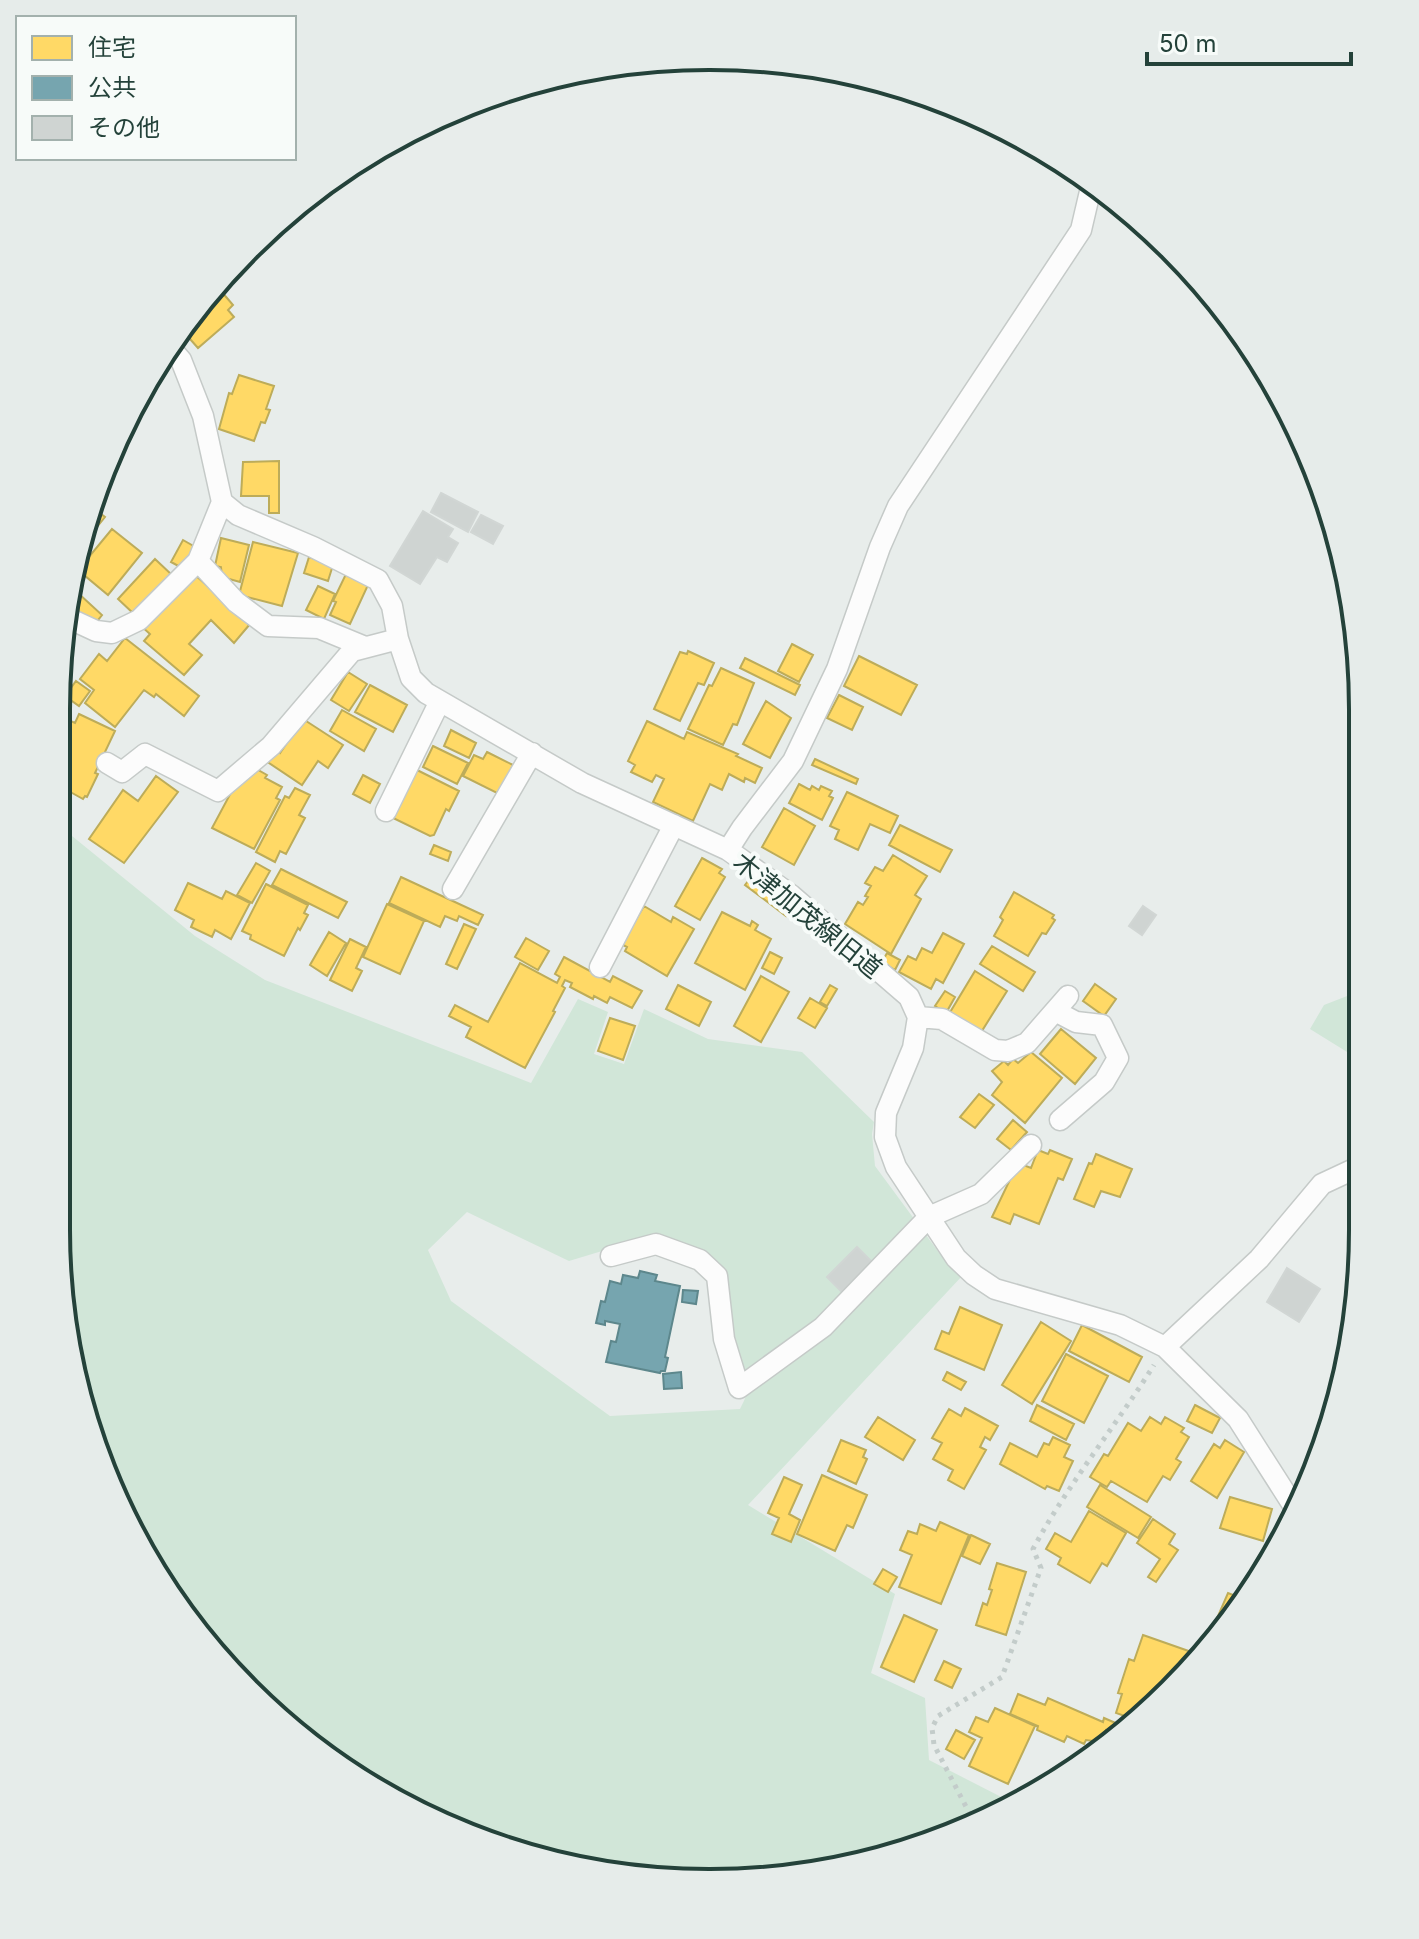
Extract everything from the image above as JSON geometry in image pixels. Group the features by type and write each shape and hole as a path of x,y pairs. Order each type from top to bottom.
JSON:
{"street":[{"path":"728,850 793,761 837,669 880,547 898,506 1081,230 1091,196"},
{"path":"76,622 96,631 112,633 139,620 198,561 222,502 203,416 177,355"},
{"name":"木津加茂線旧道","path":"222,502 238,515 313,547 378,580 392,606 398,639 411,678 426,693 582,783 728,850 791,895 827,929 870,962 909,997 918,1017"},
{"path":"198,561 236,602 268,626 319,628 365,647"},
{"path":"107,763 122,772 145,754 218,791 271,746 352,651 398,639"},
{"path":"386,811 440,701"},
{"path":"453,889 532,753"},
{"path":"600,967 674,825"},
{"path":"1060,1120 1104,1082 1118,1058 1102,1025 1076,1022 1061,1004 1027,1043 1008,1051 995,1050 942,1019 918,1017 913,1048 884,1125 889,1153 956,1258 974,1275 995,1289 1120,1325 1165,1347 1238,1419 1289,1499"},
{"path":"611,1256 656,1244 700,1260 717,1276 724,1339 739,1388 823,1327 929,1217 981,1194 1031,1145"},
{"path":"1165,1347 1259,1259 1322,1184 1349,1171"}],"path":[{"path":"969,1813 934,1745 932,1728 938,1716 1002,1677 1041,1568 1033,1549 1051,1516 1120,1419 1165,1347"}],"green space":[{"path":"70,834 195,936 265,980 531,1083 578,999 608,1012 594,1054 624,1064 644,1009 708,1039 802,1052 874,1122 875,1166 940,1254 963,1275 748,1505 895,1594 871,1673 925,1698 929,1760 1002,1797 915,1835 834,1857 751,1868 668,1868 626,1864 585,1857 504,1835 427,1803 354,1761 320,1737 257,1682 202,1619 178,1585 136,1512 104,1435 82,1354 75,1313 70,1230","holes":["467,1212 569,1261 655,1235 725,1277 729,1334 748,1378 746,1396 740,1409 610,1416 451,1301 428,1250"]},
{"path":"1349,995 1349,1053 1310,1029 1324,1005"}],"building: 住宅":[{"path":"224,294 233,305 228,310 234,317 198,348 189,338"},
{"path":"239,375 274,386 266,409 270,410 265,423 261,422 254,441 219,429 229,393 232,394"},
{"path":"279,461 279,513 269,513 269,496 241,496 243,462"},
{"path":"112,529 142,553 108,595 84,575 89,557"},
{"path":"221,538 249,545 240,582 222,577 221,567 215,566"},
{"path":"183,540 197,548 182,568 171,562"},
{"path":"253,542 298,553 282,606 239,595"},
{"path":"309,557 333,565 328,581 304,573"},
{"path":"155,559 172,575 134,614 118,599"},
{"path":"194,574 250,624 234,643 211,620 189,644 202,655 184,675 144,641 150,634 141,626"},
{"path":"346,574 368,585 350,624 330,615"},
{"path":"318,586 335,594 324,619 306,610"},
{"path":"80,595 102,615 94,625 77,612"},
{"path":"125,638 199,696 184,716 156,694 154,697 144,690 115,727 85,703 94,690 80,679 99,654 107,661"},
{"path":"792,644 813,655 799,682 778,671"},
{"path":"688,651 714,663 704,685 698,683 680,721 654,709 680,652 687,654"},
{"path":"859,656 917,685 901,715 844,686"},
{"path":"745,658 800,685 795,695 740,668"},
{"path":"721,668 754,683 737,725 733,724 723,745 688,729 709,685 712,686"},
{"path":"348,672 367,684 349,711 331,700"},
{"path":"76,681 90,691 79,706 70,700 71,688"},
{"path":"370,685 407,705 393,732 355,712"},
{"path":"839,695 863,707 852,730 827,718"},
{"path":"766,701 791,718 770,758 743,744"},
{"path":"342,710 376,729 364,751 330,731"},
{"path":"79,714 115,731 95,773 98,774 87,797 83,799 70,792 70,721 75,723"},
{"path":"303,719 343,745 328,768 318,761 302,785 266,761 274,749 280,753"},
{"path":"647,721 684,739 687,732 738,754 736,756 762,768 755,783 745,778 744,782 729,774 722,790 710,784 693,821 653,802 664,779 656,775 652,782 631,772 635,765 628,761"},
{"path":"451,730 476,743 469,758 444,746"},
{"path":"433,746 468,763 457,784 423,767"},
{"path":"487,752 513,765 499,794 463,776 474,755 483,759"},
{"path":"815,759 858,779 856,784 812,765"},
{"path":"253,767 282,787 276,798 280,800 254,849 212,828 242,772"},
{"path":"413,768 459,791 449,811 446,809 434,835 430,836 389,816"},
{"path":"363,775 380,784 370,803 353,794"},
{"path":"156,776 178,792 124,863 89,839 123,790 138,801"},
{"path":"799,784 810,790 812,786 819,790 821,786 832,791 829,796 833,798 822,820 789,803"},
{"path":"295,788 310,795 299,815 305,818 286,854 280,851 275,862 256,852 285,796 289,798"},
{"path":"847,792 898,816 890,833 870,824 858,850 835,839 839,830 830,826"},
{"path":"784,808 815,826 794,865 762,847"},
{"path":"900,825 952,850 940,872 889,845"},
{"path":"434,845 451,852 448,861 430,854"},
{"path":"893,855 927,876 915,895 921,899 891,954 845,924 858,902 863,905 868,897 865,896 871,886 865,883 875,867 883,871"},
{"path":"702,858 722,869 719,873 725,877 700,920 675,906"},
{"path":"256,863 270,871 252,903 237,895"},
{"path":"281,869 347,902 338,918 272,885"},
{"path":"753,875 793,906 786,916 745,885"},
{"path":"401,877 483,915 478,925 459,916 457,921 445,916 440,927 389,903"},
{"path":"188,883 222,899 226,891 250,903 231,939 215,930 212,937 191,927 194,920 175,910"},
{"path":"266,884 308,905 304,913 308,915 284,956 250,939 251,935 242,931"},
{"path":"1014,892 1054,915 1052,918 1055,920 1046,934 1042,933 1028,956 994,936 1003,920 1000,917"},
{"path":"387,904 424,921 400,974 363,957"},
{"path":"644,906 671,922 673,917 694,929 667,976 625,951 627,947 621,944"},
{"path":"722,912 750,926 752,921 758,925 755,930 771,939 745,990 695,963"},
{"path":"464,924 476,929 457,969 446,964"},
{"path":"329,932 346,943 327,976 310,965"},
{"path":"943,933 964,944 943,983 936,979 931,989 899,972 908,956 916,960 922,948 932,953"},
{"path":"526,938 549,951 538,970 515,957"},
{"path":"350,939 366,947 356,968 362,971 352,991 330,980"},
{"path":"992,946 1035,972 1023,991 980,964"},
{"path":"770,952 782,958 774,974 762,968"},
{"path":"887,953 900,960 895,970 882,962"},
{"path":"564,957 610,982 613,976 642,991 632,1008 610,997 607,1003 594,996 593,999 570,987 572,983 565,980 555,1012 525,1068 466,1037 471,1027 449,1016 455,1005 488,1022 520,963 557,983 560,977 555,974"},
{"path":"975,971 1007,991 980,1034 949,1014"},
{"path":"761,976 789,992 761,1042 734,1026"},
{"path":"1095,984 1116,999 1104,1016 1083,1001"},
{"path":"678,985 711,1002 699,1026 666,1009"},
{"path":"830,985 837,989 827,1006 820,1002"},
{"path":"945,991 955,997 946,1013 935,1006"},
{"path":"810,998 827,1008 815,1028 798,1018"},
{"path":"610,1018 635,1026 623,1060 598,1051"},
{"path":"1061,1029 1096,1058 1075,1084 1040,1054"},
{"path":"1031,1052 1062,1078 1025,1123 992,1095 1002,1082 992,1071 1004,1061 1008,1065 1013,1059 1018,1063"},
{"path":"979,1094 994,1105 975,1128 960,1117"},
{"path":"1013,1120 1027,1132 1011,1150 997,1139"},
{"path":"1038,1150 1048,1154 1050,1150 1072,1159 1063,1180 1058,1178 1039,1224 1014,1214 1010,1224 992,1217 1018,1163 1031,1168"},
{"path":"1096,1154 1132,1169 1120,1197 1101,1191 1094,1207 1074,1199"},
{"path":"960,1307 1002,1325 984,1370 935,1349 942,1331 949,1334"},
{"path":"1041,1322 1071,1341 1032,1404 1002,1385"},
{"path":"1082,1325 1142,1357 1129,1382 1069,1351"},
{"path":"1066,1354 1108,1376 1084,1423 1042,1401"},
{"path":"947,1372 966,1382 961,1390 943,1380"},
{"path":"1037,1405 1074,1424 1066,1440 1030,1421"},
{"path":"1195,1405 1220,1418 1212,1433 1187,1421"},
{"path":"965,1408 998,1426 990,1440 985,1437 980,1447 986,1450 964,1489 948,1480 953,1470 933,1459 942,1443 932,1438 949,1409 961,1416"},
{"path":"878,1417 915,1440 903,1460 865,1437"},
{"path":"1150,1417 1161,1424 1165,1417 1184,1428 1181,1432 1189,1437 1176,1459 1181,1462 1170,1480 1163,1476 1147,1502 1111,1481 1107,1487 1090,1477 1104,1454 1108,1456 1128,1423 1141,1431"},
{"path":"1053,1437 1070,1445 1064,1457 1073,1461 1059,1491 1047,1486 1045,1489 1000,1464 1010,1443 1037,1457 1044,1443 1049,1445"},
{"path":"841,1440 866,1450 863,1457 867,1459 856,1484 828,1471"},
{"path":"1225,1440 1244,1452 1217,1498 1191,1481 1214,1444 1220,1448"},
{"path":"822,1475 867,1495 853,1528 847,1525 835,1551 797,1534"},
{"path":"784,1477 802,1485 789,1514 800,1520 791,1542 772,1534 779,1518 768,1513"},
{"path":"1100,1485 1151,1517 1138,1538 1087,1507"},
{"path":"1230,1497 1272,1509 1263,1541 1220,1528"},
{"path":"1089,1511 1126,1533 1107,1566 1102,1563 1090,1583 1058,1564 1061,1558 1046,1549 1055,1533 1071,1542"},
{"path":"1153,1519 1175,1534 1169,1544 1178,1550 1156,1582 1148,1577 1160,1559 1137,1543"},
{"path":"940,1522 969,1535 941,1604 899,1587 912,1555 900,1550 908,1531 917,1534 920,1524 936,1531"},
{"path":"971,1535 990,1544 980,1564 962,1556"},
{"path":"997,1563 1026,1572 1006,1635 976,1625 983,1603 987,1605"},
{"path":"883,1569 897,1577 888,1592 874,1584"},
{"path":"1228,1593 1234,1595 1216,1620"},
{"path":"904,1615 937,1630 914,1682 881,1667"},
{"path":"1143,1635 1190,1651 1162,1682 1124,1716 1116,1713 1122,1694 1118,1693 1129,1659 1134,1661"},
{"path":"944,1661 961,1669 952,1688 935,1680"},
{"path":"1018,1694 1045,1705 1048,1698 1103,1722 1104,1718 1116,1723 1093,1741 1086,1740 1084,1744 1067,1736 1064,1742 1010,1714"},
{"path":"995,1708 1035,1726 1008,1784 969,1766 982,1738 969,1732 976,1717 988,1722"},
{"path":"956,1730 975,1740 964,1759 946,1749"}],"building: 公共":[{"path":"640,1271 657,1275 655,1281 680,1286 665,1357 668,1358 665,1371 660,1373 606,1362 611,1341 616,1342 620,1324 596,1323 610,1281 621,1284 623,1275 638,1278"},
{"path":"683,1290 698,1291 696,1304 682,1302"},
{"path":"681,1372 682,1388 664,1389 663,1374"}],"building: その他":[{"path":"441,493 478,512 468,532 431,512"},
{"path":"423,511 453,529 448,537 458,543 447,562 437,557 420,584 390,566"},
{"path":"481,515 503,526 493,544 471,532"},
{"path":"1143,906 1156,915 1142,935 1129,926"},
{"path":"857,1247 876,1266 846,1296 827,1277"},
{"path":"1287,1268 1320,1289 1299,1322 1267,1302"}]}
